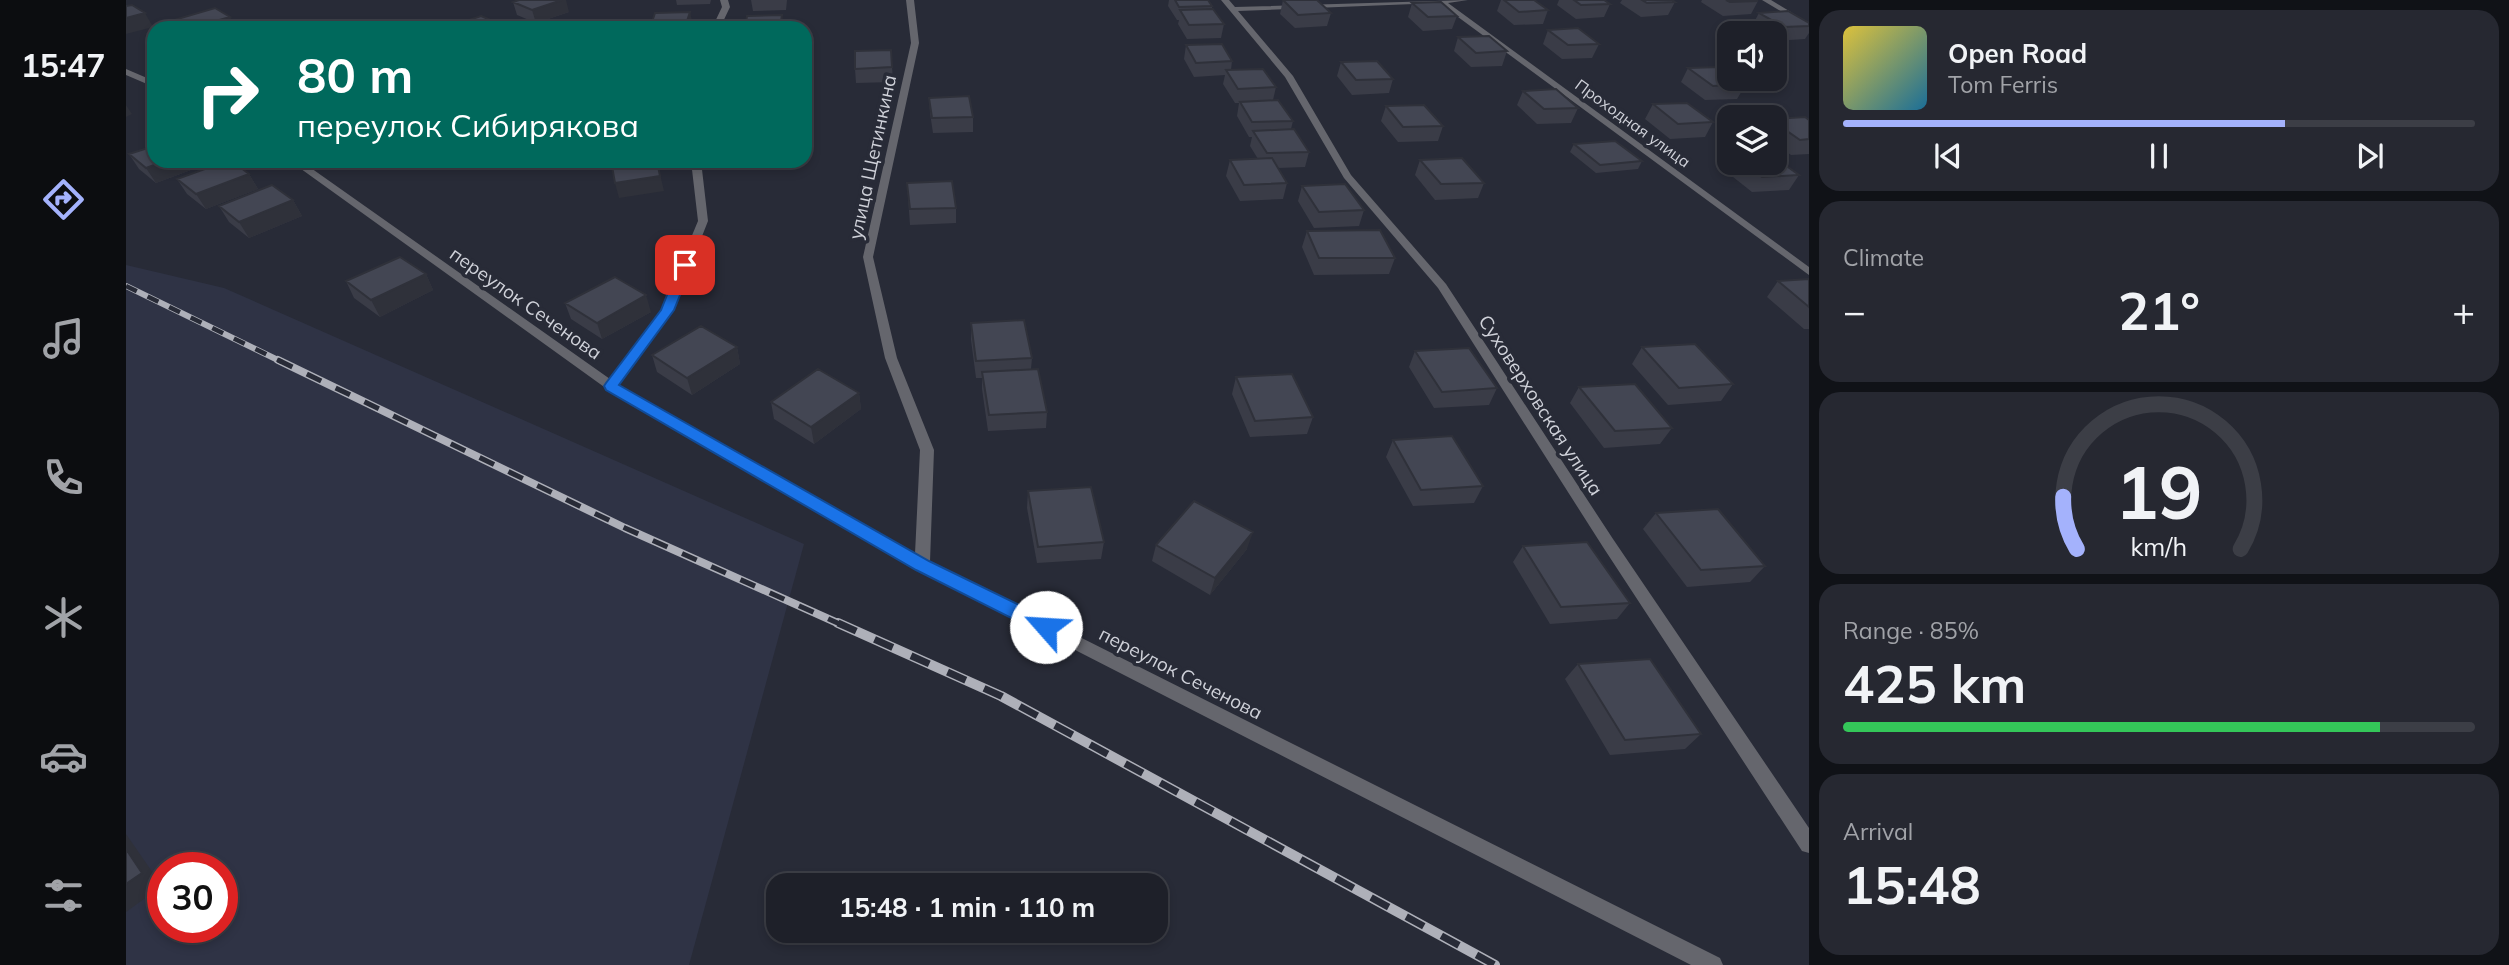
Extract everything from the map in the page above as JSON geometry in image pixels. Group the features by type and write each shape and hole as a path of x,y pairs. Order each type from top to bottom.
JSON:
{"street":[{"path":"719,21 726,7 724,0"},
{"name":"улица Щетинкина","path":"910,0 915,43 868,257 891,358 928,450 922,565"},
{"path":"1229,5 1464,0"},
{"path":"1766,0 1809,26"},
{"name":"Проходная улица","path":"1440,1 1809,272"},
{"name":"Суховерховская улица","path":"1229,5 1289,76 1347,176 1441,286 1809,844"},
{"path":"126,72 147,82"},
{"name":"переулок Сеченова","path":"305,168 611,386 922,565 1713,965"},
{"path":"611,386 667,310 703,221 697,168"}],"shaded area":[{"path":"126,265 224,288 804,544 689,965 126,965"}],"building":[{"path":"562,0 532,10 513,2"},
{"path":"1175,0 1208,0 1212,6 1179,7"},
{"path":"1283,0 1317,0 1331,13 1298,15"},
{"path":"1504,0 1534,0 1548,10 1519,12"},
{"path":"1574,0 1604,0 1610,4 1581,5"},
{"path":"1642,0 1672,0 1675,2 1647,3"},
{"path":"1726,0 1756,0 1758,1 1730,2"},
{"path":"1441,2 1457,16 1428,17 1412,3"},
{"path":"132,5 145,13 126,18 126,6"},
{"path":"215,8 230,17 216,21 174,20"},
{"path":"1213,9 1224,24 1189,25 1180,10"},
{"path":"1788,11 1809,23 1809,26 1787,27 1787,21 1773,21 1759,13"},
{"path":"690,12 687,21 652,21 655,13"},
{"path":"782,15 781,21 746,21 747,16"},
{"path":"481,16 493,21 466,21"},
{"path":"1578,28 1599,44 1568,45 1548,30"},
{"path":"1489,36 1507,51 1476,53 1458,37"},
{"path":"1222,44 1232,61 1196,63 1186,45"},
{"path":"891,50 892,67 855,69 855,51"},
{"path":"1377,61 1393,79 1356,80 1341,62"},
{"path":"1717,67 1717,86 1713,86 1688,68"},
{"path":"1263,69 1276,87 1238,89 1226,70"},
{"path":"1556,89 1578,108 1544,109 1523,91"},
{"path":"969,96 973,117 932,118 929,98"},
{"path":"1278,100 1293,121 1252,122 1240,102"},
{"path":"1687,103 1713,122 1678,124 1653,104"},
{"path":"1424,105 1443,126 1403,127 1386,106"},
{"path":"1805,117 1809,120 1809,139 1800,140 1787,131 1787,118"},
{"path":"1294,129 1309,152 1267,153 1253,131"},
{"path":"1615,141 1642,161 1600,165 1574,144"},
{"path":"147,148 147,168 146,168 129,154"},
{"path":"1272,158 1287,183 1244,185 1230,160"},
{"path":"1462,158 1484,183 1441,184 1420,160"},
{"path":"1787,166 1799,175 1762,177 1759,175 1787,175"},
{"path":"208,168 241,168 249,174 196,194 177,179"},
{"path":"612,168 658,168 660,176 615,183"},
{"path":"952,181 956,208 910,209 907,183"},
{"path":"1345,184 1364,210 1319,212 1302,186"},
{"path":"272,185 293,200 239,222 219,206"},
{"path":"1380,230 1395,258 1319,258 1307,231"},
{"path":"400,257 426,274 371,300 346,281"},
{"path":"615,277 646,295 597,323 565,303"},
{"path":"1809,279 1809,307 1778,281"},
{"path":"1024,320 1032,358 976,361 971,323"},
{"path":"701,326 737,347 687,378 652,355"},
{"path":"1695,344 1733,384 1679,388 1642,347"},
{"path":"1469,348 1497,388 1442,392 1415,351"},
{"path":"818,369 859,393 811,427 771,402"},
{"path":"1038,369 1047,412 989,415 982,372"},
{"path":"1292,374 1313,417 1255,421 1236,377"},
{"path":"1635,384 1672,428 1615,431 1579,387"},
{"path":"1452,436 1483,486 1421,490 1393,440"},
{"path":"1091,487 1104,542 1038,547 1028,491"},
{"path":"1194,501 1253,532 1215,578 1156,545"},
{"path":"1718,509 1765,566 1701,570 1656,513"},
{"path":"1587,542 1630,603 1561,607 1523,546"},
{"path":"1650,659 1701,734 1625,740 1578,664"},
{"path":"126,849 142,873 126,884"}],"railway":[{"path":"126,286 282,362"},
{"path":"278,360 625,528 842,625"},
{"path":"838,623 1001,696 1495,965"}],"route":[{"path":"685,265 667,310 611,386 922,565 1046,627"}]}
